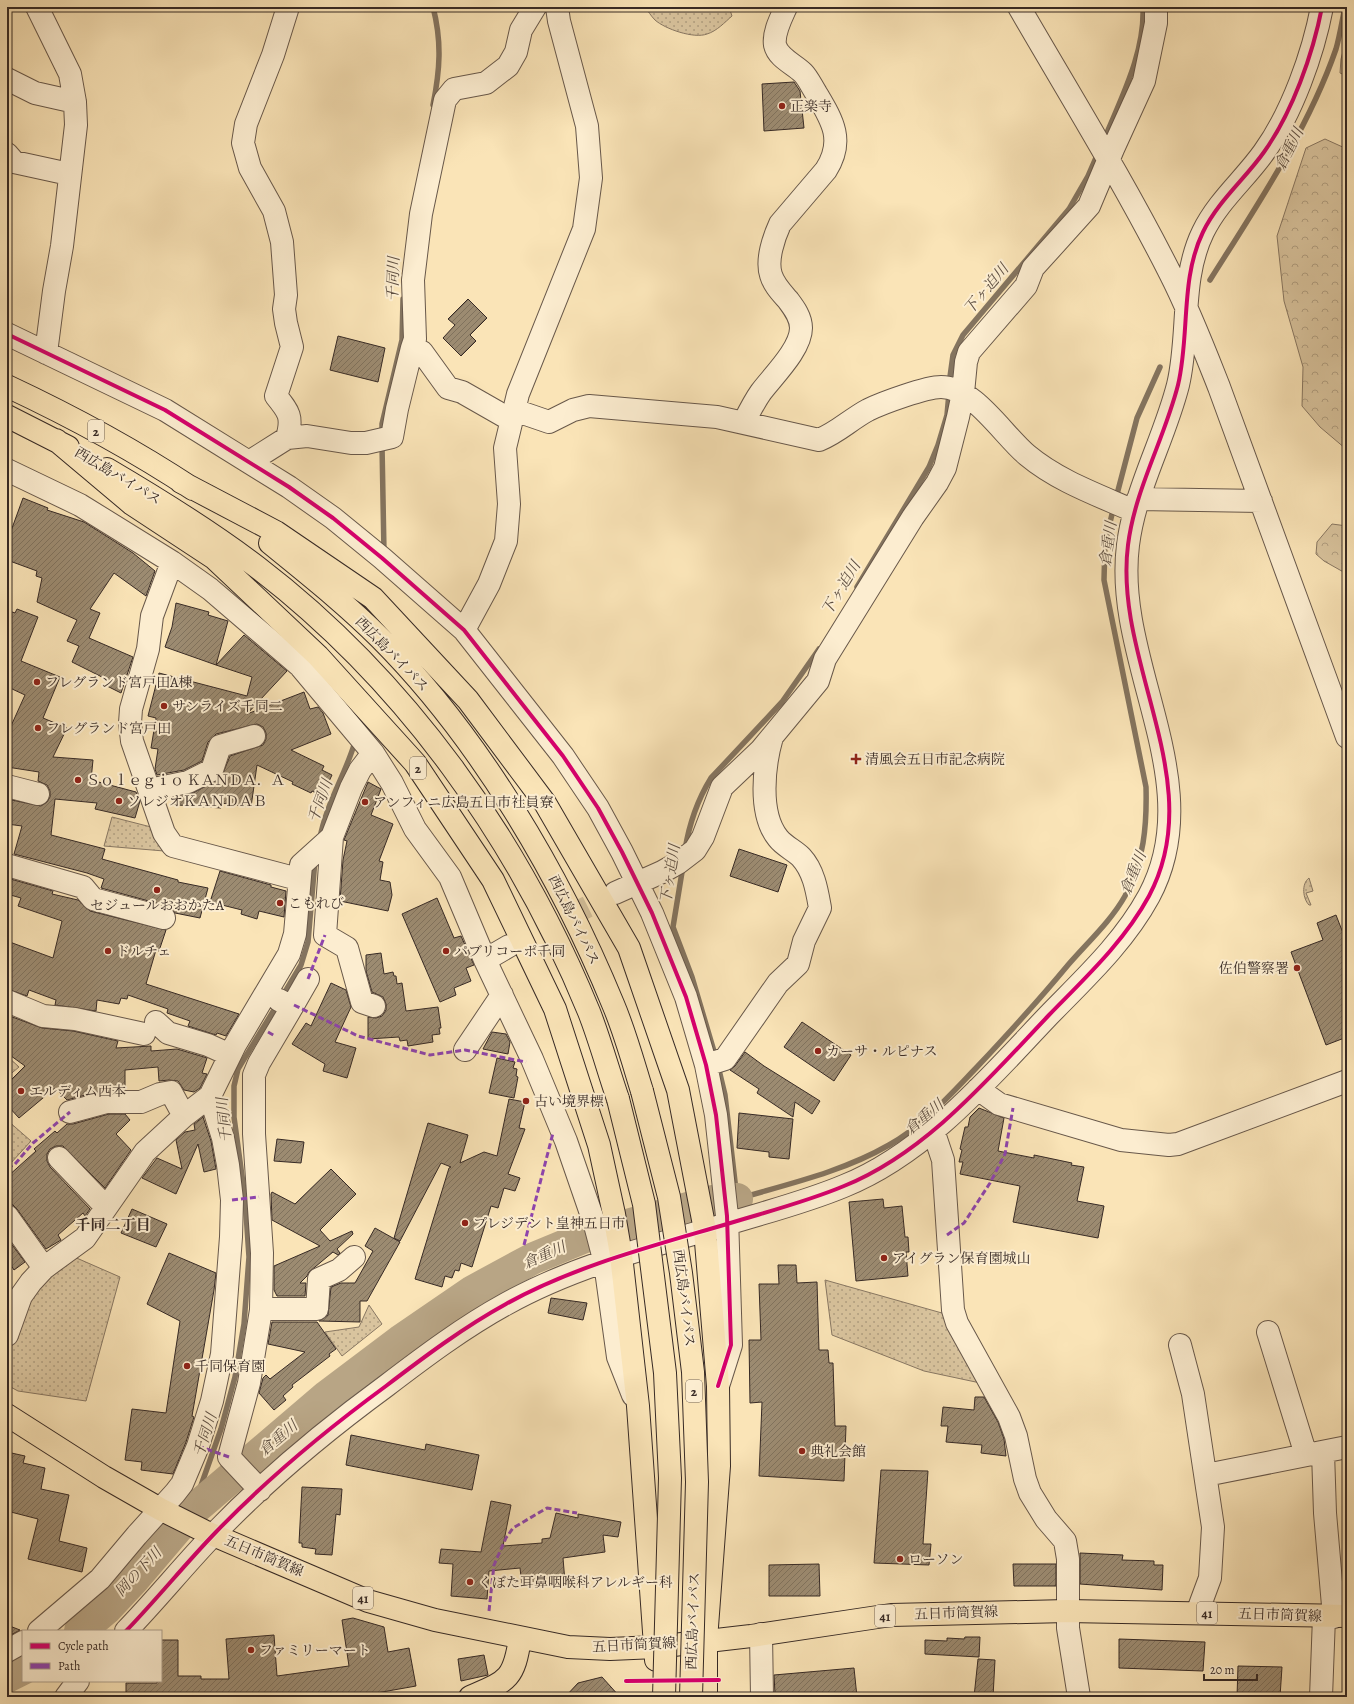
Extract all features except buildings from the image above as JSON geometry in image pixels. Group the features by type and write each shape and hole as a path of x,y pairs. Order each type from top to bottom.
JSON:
{"main road":[{"name":"西広島バイパス","path":"7,386 56,409 124,446 181,482 261,536 326,589 375,633 432,696 473,750 536,845 578,925 614,1005 642,1091 669,1197 681,1273 693,1372 697,1482 691,1697"},
{"name":"西広島バイパス","path":"7,416 56,440 195,523 257,567 310,611 358,656 410,713 459,776 511,855 556,938 589,1013 618,1099 644,1204 665,1373 670,1478 664,1697"},
{"name":"2","path":"56,440 132,504 214,558 318,656 414,763 494,880 555,1009 598,1145 614,1214 613,1258 638,1406 656,1647 654,1697"},
{"name":"2","path":"181,482 276,532 373,598 468,700 546,803 629,948 678,1090 705,1224"},
{"name":"西広島バイパス","path":"705,1224 718,1386 719,1466 706,1640 706,1697"},
{"name":"五日市筒賀線","path":"7,1415 104,1477 163,1511 209,1533 368,1601 435,1620 568,1647 610,1649 656,1647 761,1634 891,1615 1067,1611 1335,1617"},
{"path":"470,1697 499,1685 510,1675 518,1652 520,1638"}],"street":[{"path":"37,7 68,68 74,88 76,125 69,174 62,246 54,291 46,353"},
{"path":"287,438 291,421 288,412 276,396 292,347 284,309 286,295 282,242 274,211 250,168 243,143 246,124 273,55 288,7"},
{"path":"249,462 287,438 307,436 351,443 392,437 397,409 415,339 413,280 421,214 445,100 454,89 486,83 508,66 516,52 521,30 535,7"},
{"path":"464,630 489,584 506,541 509,504 505,448 518,394 584,229 591,178 587,126 559,21 558,7"},
{"path":"744,422 754,401 790,354 801,328 794,308 776,285 770,274 770,265 777,232 788,215 832,162 836,138 828,114 804,74 780,55 775,46 775,36 786,7"},
{"path":"1019,7 1170,273 1219,387 1347,737"},
{"path":"615,893 662,872 678,863 695,850 703,836 722,787 761,750 818,681 825,659 913,517 937,483 945,468 953,390 963,376 969,352 1026,286 1033,268 1090,206 1107,161 1144,81 1156,23 1156,7"},
{"path":"127,1630 149,1608 209,1533 256,1486 344,1417 448,1340 506,1304 545,1285 705,1224 783,1208 846,1186 879,1169 906,1152 933,1130 978,1089 1108,954 1131,926 1152,892 1164,860 1170,825 1169,788 1132,629 1126,583 1128,545 1126,504 1177,388 1188,317 1190,271 1195,251 1203,232 1217,210 1251,169 1275,136 1310,54 1322,7"},
{"path":"7,78 35,93 75,102"},
{"path":"7,154 14,162 69,174"},
{"path":"7,334 165,410 289,487 333,518 382,558 464,630 563,756 598,808 637,882 663,938 713,1062 716,1116 726,1220 731,1345 718,1386"},
{"path":"412,348 422,352 448,388 462,392 512,415 549,422 580,407 597,406 717,417 819,440 869,410 911,395 953,390 1026,455 1054,475 1126,504 1261,501"},
{"path":"7,470 80,505 172,562 210,589 300,666 373,753 392,784 415,829 450,877 485,960 532,1059 563,1134 596,1225 613,1258"},
{"path":"172,562 152,616 148,649 132,709 130,723 132,740 164,833 173,846 298,879"},
{"path":"149,790 188,782 212,770 220,746 254,736"},
{"path":"713,1062 778,983 798,964 804,941 820,908 811,871 801,857 778,838 772,828 764,780 767,755 772,736"},
{"path":"373,753 360,770 329,839 325,935 347,948 362,1002 374,1006"},
{"path":"7,786 38,794"},
{"path":"256,1486 229,1457 249,1383 261,1309 262,1253 254,1134 254,1075 280,1000 293,940 297,908 298,879 301,864 308,856 329,839"},
{"path":"7,865 83,887 92,899 164,918"},
{"path":"485,960 509,946"},
{"path":"7,1335 13,1298 44,1268 85,1238 145,1152 184,1116 210,1096 230,1055 280,1000 308,979"},
{"path":"465,1050 502,995"},
{"path":"7,1001 43,1016 150,1028 208,1045 230,1055"},
{"path":"978,1089 999,1104 1121,1140 1169,1145 1178,1144 1347,1081"},
{"path":"70,1112 107,1102 141,1102 160,1094 171,1092 184,1116"},
{"path":"40,1630 100,1579 163,1511 182,1484 192,1464 212,1401 222,1354 231,1244 232,1200 228,1165 223,1138 210,1096"},
{"path":"933,1130 943,1160 953,1310 957,1323 1009,1416 1016,1436 1025,1479 1030,1492 1046,1519 1065,1541 1068,1559 1069,1593 1067,1611 1072,1662 1079,1697"},
{"path":"59,1158 106,1207"},
{"path":"7,1216 44,1268"},
{"path":"261,1309 317,1309 319,1279 339,1270 354,1257"},
{"path":"1268,1332 1314,1453 1325,1514 1335,1617 1321,1697"},
{"path":"1180,1345 1193,1394 1206,1475 1212,1527 1210,1578 1197,1613"},
{"path":"1206,1475 1347,1447"},
{"path":"761,1634 762,1697"},
{"path":"7,1652 22,1643"},
{"path":"66,1697 77,1682"}],"green space":[{"path":"645,7 729,7 732,16 711,33 695,35 672,30 666,27 654,18"},
{"path":"1347,36 1347,76 1340,73 1341,59"},
{"path":"1325,139 1347,149 1347,452 1346,449 1320,427 1302,406 1303,367 1284,301 1277,236 1306,148"},
{"path":"1332,524 1347,526 1347,574 1324,561 1316,554 1317,542"},
{"path":"112,817 155,828 164,851 104,846"},
{"path":"1309,878 1313,891 1306,893 1311,905 1309,905 1304,895 1305,884"},
{"path":"7,1056 19,1067 7,1077"},
{"path":"7,1120 31,1141 10,1164 7,1165"},
{"path":"72,1256 120,1277 86,1401 18,1391 7,1385 7,1358 18,1323 34,1288"},
{"path":"825,1280 949,1315 985,1384 924,1371 832,1335"},
{"path":"369,1305 382,1324 342,1356 325,1332 359,1327"}],"waterway":[{"name":"千同川","path":"433,7 438,32 439,56 433,105"},
{"name":"下ヶ迫川","path":"1104,140 1131,75 1136,58 1143,24 1143,7"},
{"name":"倉重川","path":"1210,280 1280,168 1311,109 1336,49 1345,7"},
{"name":"下ヶ迫川","path":"949,384 953,355 963,335 1069,209 1088,176 1098,153"},
{"name":"千同川","path":"382,434 382,424 402,340 403,299"},
{"name":"倉重川","path":"1116,498 1137,418 1160,367"},
{"name":"下ヶ迫川","path":"857,587 929,467 938,445 947,415 949,393"},
{"name":"千同川","path":"382,445 384,552"},
{"name":"倉重川","path":"718,1066 725,1095 737,1199 853,1163 889,1145 913,1129 936,1109 1023,1017 1106,923 1119,905 1131,883 1143,843 1146,816 1146,787 1104,580 1105,543 1114,506"},
{"name":"下ヶ迫川","path":"685,850 695,812 711,778 782,702 819,649"},
{"name":"千同川","path":"320,838 326,814 354,745"},
{"name":"千同川","path":"282,997 301,965 308,942 315,860"},
{"name":"下ヶ迫川","path":"683,866 673,927 692,977 716,1058"},
{"name":"千同川","path":"192,1511 221,1429 235,1377 244,1324 249,1257 245,1198 234,1117 234,1086 238,1069 277,1005"},
{"name":"倉重川","path":"81,1630 106,1609 135,1578 192,1511 327,1396 400,1341 473,1291 534,1258 585,1237 713,1201 737,1199"},
{"name":"岡の下川","path":"7,1677 22,1670"}],"tunnel":[{"path":"509,946 615,893"}],"marked path":[{"path":"7,591 10,602 7,602"},
{"path":"308,979 325,935"},
{"path":"294,1005 358,1036 430,1055 465,1050 526,1062"},
{"path":"268,1032 275,1036"},
{"path":"947,1235 964,1223 990,1183 1005,1154 1013,1108"},
{"path":"7,1168 15,1164 33,1143 70,1112"},
{"path":"524,1245 553,1133"},
{"path":"232,1200 259,1197"},
{"path":"198,1446 229,1457"},
{"path":"489,1611 494,1565 506,1538 513,1528 547,1508 577,1513"}],"cycle path":[{"path":"127,1630 216,1532 298,1455 430,1353 475,1322 532,1291 586,1268 642,1249 815,1197 874,1172 902,1154 955,1112 1090,973 1128,929 1149,896 1165,853 1169,810 1165,766 1156,722 1134,634 1127,589 1128,545 1132,524 1143,484 1178,385 1184,347 1188,288 1196,250 1203,232 1216,210 1257,162 1284,120 1307,63 1322,7"},
{"path":"7,334 165,410 289,487 333,518 382,558 464,630 563,756 598,808 622,852 652,913 686,997 706,1065 716,1115 727,1216 731,1345 718,1386"},
{"path":"626,1681 719,1680"}],"place":[{"name":"正楽寺","path":"782,106"},
{"name":"フレグランド宮戸田A棟","path":"37,682"},
{"name":"サンライズ千同二","path":"164,706"},
{"name":"フレグランド宮戸田","path":"38,728"},
{"name":"清風会五日市記念病院","path":"856,759"},
{"name":"Ｓｏｌｅｇｉｏ ＫＡＮＤＡ．Ａ","path":"78,780"},
{"name":"ソレジオＫＡＮＤＡＢ","path":"119,801"},
{"name":"アンフィニ広島五日市社員寮","path":"365,802"},
{"name":"セジュールおおかたA","path":"157,890"},
{"name":"こもれび","path":"280,903"},
{"name":"ドルチェ","path":"108,951"},
{"name":"パブリコーポ千同","path":"446,951"},
{"name":"佐伯警察署","path":"1297,968"},
{"name":"カーサ・ルピナス","path":"818,1051"},
{"name":"エルディム西本","path":"21,1091"},
{"name":"古い境界標","path":"526,1101"},
{"name":"プレジデント皇神五日市","path":"465,1223"},
{"name":"アイグラン保育園城山","path":"884,1258"},
{"name":"千同保育園","path":"187,1366"},
{"name":"典礼会館","path":"802,1451"},
{"name":"ローソン","path":"900,1559"},
{"name":"くぼた耳鼻咽喉科アレルギー科","path":"470,1582"},
{"name":"ファミリーマート","path":"251,1650"}],"district":[{"name":"千同二丁目","path":"113,1225"}]}
